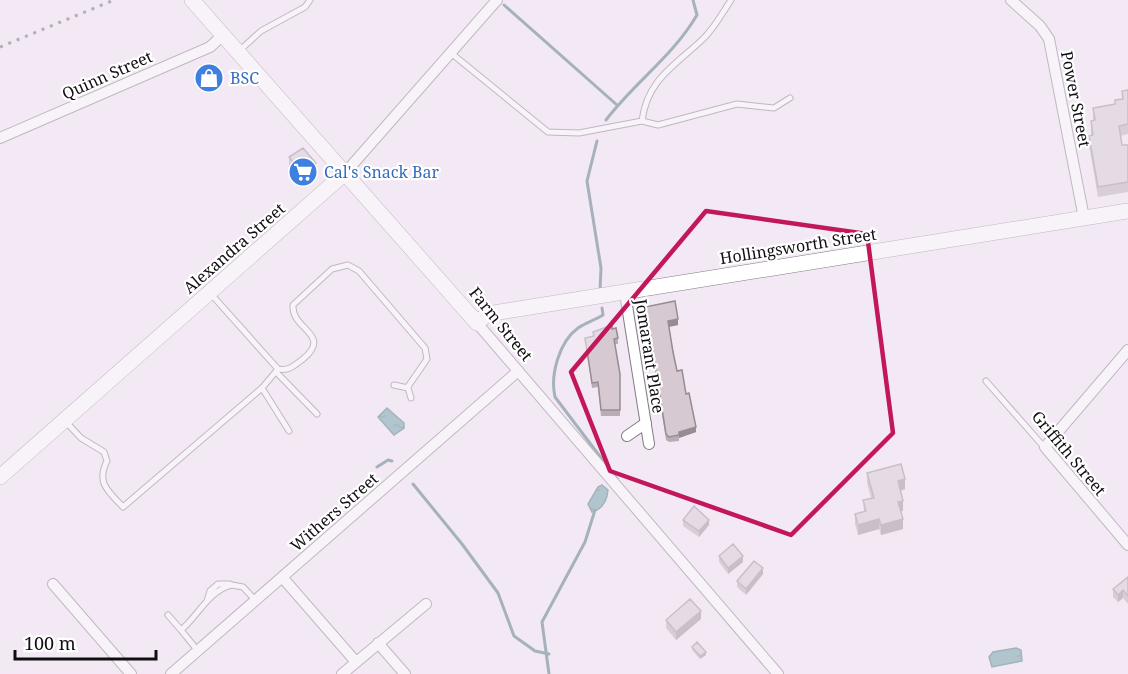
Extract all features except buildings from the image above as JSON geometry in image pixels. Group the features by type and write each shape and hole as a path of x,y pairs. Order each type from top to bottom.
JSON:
{"street":[{"name":"Farm Street","path":"192,0 477,323 778,674"},
{"name":"Alexandra Street","path":"0,477 345,173 497,0"},
{"name":"Power Street","path":"1011,0 1040,26 1049,39 1084,218"},
{"name":"Quinn Street","path":"0,138 210,47 223,35"},
{"name":"Hollingsworth Street","path":"477,323 487,314 1128,211"},
{"name":"Jomarant Place","path":"625,293 649,444"},
{"path":"1045,447 1128,350"},
{"name":"Withers Street","path":"171,674 517,372"},
{"name":"Jomarant Place","path":"627,436 646,423"},
{"name":"Griffith Street","path":"1045,447 1128,545"},
{"path":"282,577 356,662"},
{"path":"53,584 131,674"},
{"path":"342,674 426,604"},
{"path":"378,643 405,674"}],"lane":[{"path":"238,52 261,31 305,7 310,0"},
{"path":"642,121 645,100 663,75 706,36 731,0"},
{"path":"451,53 548,132 579,133 642,121 658,125 737,104 774,108 790,98"},
{"path":"277,370 293,367 312,352 314,345 313,337 295,317 292,305 332,268 348,265 359,271 425,348 428,359 407,388"},
{"path":"210,292 317,414"},
{"path":"64,420 81,438 104,452 107,461 101,472 103,484 123,507 262,388 277,370"},
{"name":"Griffith Street","path":"986,381 1045,447"},
{"path":"394,385 407,388"},
{"path":"262,388 289,431"},
{"path":"407,388 411,398"},
{"path":"181,630 196,617 207,601 232,585 243,587 255,601"},
{"path":"168,615 198,651"}],"highlighted area":[{"path":"706,211 867,234 893,433 791,535 610,471 571,372"}],"water":[{"path":"387,408 404,423 404,428 394,435 378,417"},
{"path":"602,485 608,490 605,501 602,507 592,512 588,504 598,487"},
{"path":"1016,648 1021,650 1022,661 992,667 989,657 993,652"}],"waterway":[{"path":"606,120 677,44 697,15 693,0"},
{"path":"504,5 617,105"},
{"path":"597,141 587,181 601,268 600,290"},
{"path":"602,308 603,315 578,328 571,334 561,350 555,369 554,388 555,397 617,479"},
{"path":"377,467 388,460 392,461"},
{"path":"413,484 498,593 514,636 535,651 549,654"},
{"path":"549,674 542,622 585,542 595,510"}],"railway":[{"path":"0,47 114,0"}],"place":[{"name":"BSC","path":"209,78"},
{"name":"Cal's Snack Bar","path":"303,172"}]}
